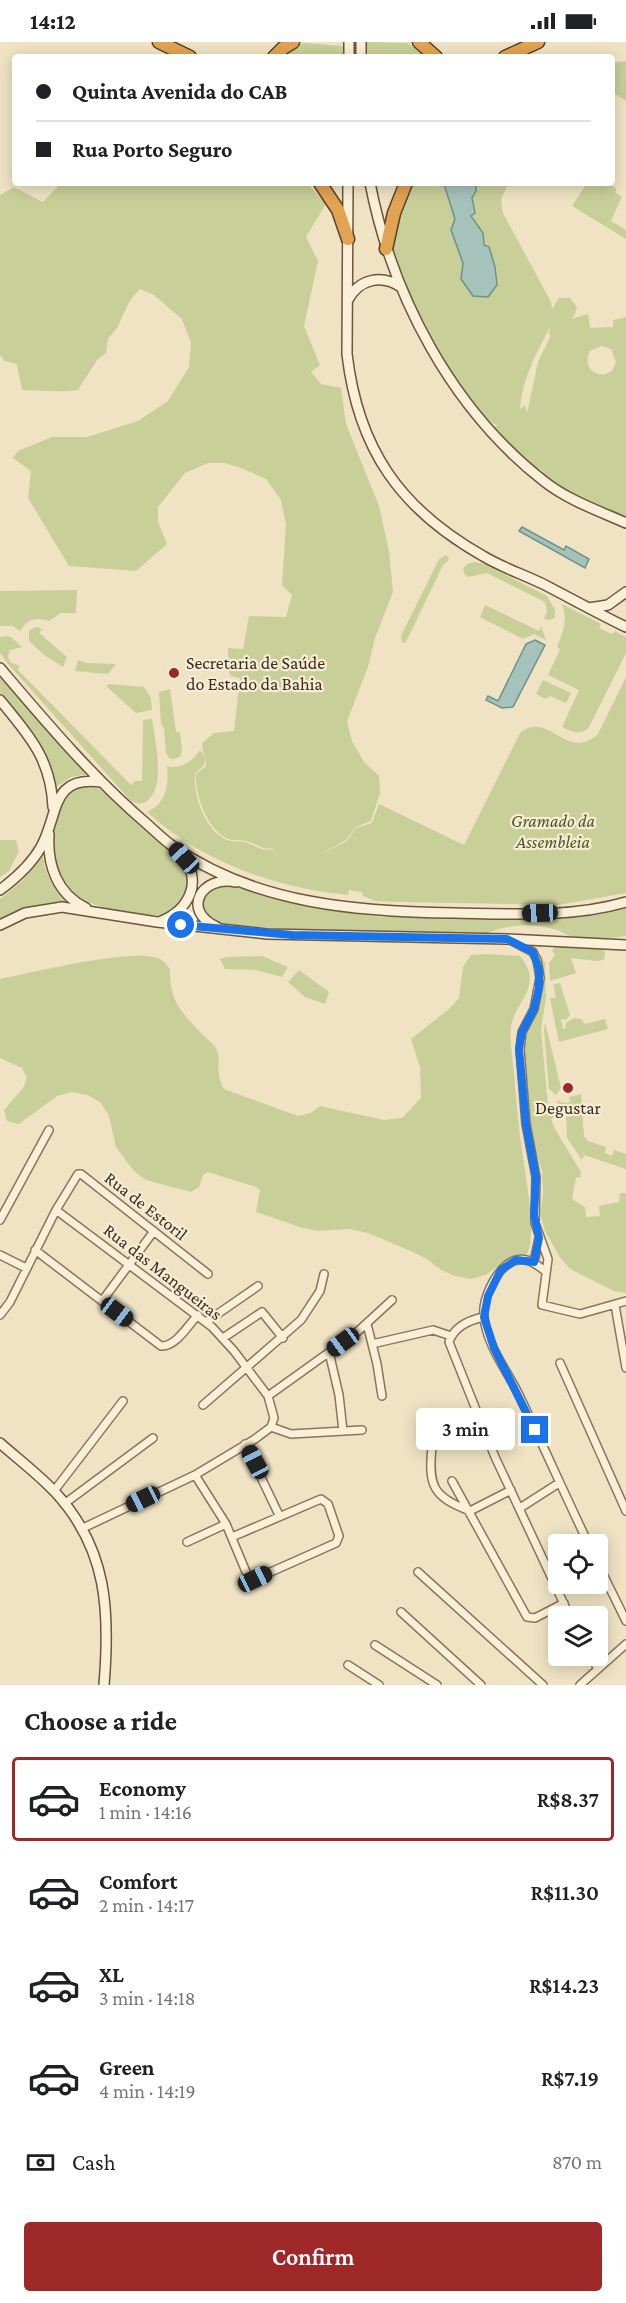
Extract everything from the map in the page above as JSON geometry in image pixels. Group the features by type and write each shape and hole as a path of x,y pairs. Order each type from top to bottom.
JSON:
{"highway":[{"path":"159,42 184,54"},
{"path":"277,54 293,42"},
{"path":"419,42 433,54"},
{"path":"512,54 538,42"},
{"path":"322,186 338,210 348,239"},
{"path":"386,249 394,213 405,186"}],"main road":[{"path":"348,186 347,354 357,410 376,457 406,496 442,530 484,557 626,627"},
{"path":"371,186 386,249 401,287 439,359 462,394 495,436 545,482 624,524"},
{"path":"347,300 357,287 371,280 387,280 401,287"},
{"path":"587,608 608,605 626,593"},
{"path":"0,668 101,782 174,848 189,866 193,884 191,894 180,910 157,922"},
{"path":"0,700 26,731 40,754 48,773 53,812"},
{"path":"93,911 74,901 58,883 50,861 49,830 59,796 68,786 86,780 101,782"},
{"path":"0,890 34,859 49,830"},
{"path":"174,848 247,884 281,895 334,906 402,913 558,912 591,909 626,902"},
{"path":"227,931 204,919 198,906 201,893 218,881 247,884"},
{"path":"0,925 25,913 53,908 93,911 227,931 292,935 626,943"},
{"path":"0,1443 30,1466 54,1491 81,1529 96,1562 104,1590 108,1627 104,1685"}],"street":[{"path":"507,939 533,952 539,969 539,988 534,1009 522,1032 519,1049 526,1124 536,1178 534,1215 539,1238 548,1259 542,1305 580,1314 626,1301"},
{"path":"0,1220 48,1130"},
{"name":"Rua de Estoril","path":"0,1315 10,1302 56,1210 76,1176 81,1174 208,1274"},
{"name":"Rua das Mangueiras","path":"56,1210 198,1315 223,1338 268,1396 274,1418 271,1427"},
{"path":"102,1300 154,1231"},
{"path":"534,1262 539,1238"},
{"path":"35,1250 161,1346 172,1343 198,1315"},
{"path":"0,1255 26,1268"},
{"path":"545,1271 534,1262 516,1260 501,1270 488,1296 484,1317 494,1348 518,1393 584,1534"},
{"path":"203,1404 283,1338 305,1316 320,1291 324,1274"},
{"path":"206,1322 258,1286"},
{"path":"268,1396 367,1324 392,1300"},
{"path":"615,1305 626,1368"},
{"path":"223,1338 262,1312 283,1338"},
{"path":"484,1317 466,1322 451,1336 449,1342 480,1423 565,1606"},
{"path":"367,1324 382,1396"},
{"path":"372,1344 433,1330 451,1336"},
{"path":"329,1352 339,1395 343,1431"},
{"path":"560,1364 626,1511"},
{"path":"54,1491 123,1401"},
{"path":"81,1529 195,1475 271,1427 291,1434 362,1430"},
{"path":"64,1504 153,1438"},
{"path":"245,1444 279,1515"},
{"path":"432,1448 430,1469 433,1483 447,1502 470,1511 511,1490"},
{"path":"195,1475 226,1524 251,1580 336,1543 339,1536 328,1504 324,1499 318,1499 232,1537"},
{"path":"452,1481 527,1617 535,1618 564,1603"},
{"path":"520,1508 559,1483"},
{"path":"187,1542 226,1524"},
{"path":"418,1572 543,1685"},
{"path":"608,1584 626,1621"},
{"path":"400,1612 481,1685"},
{"path":"585,1683 626,1644"},
{"path":"375,1645 437,1685"},
{"path":"348,1665 379,1685"}],"green space":[{"path":"366,42 408,43 424,54 366,54"},
{"path":"305,43 343,46 344,54 284,54 292,47"},
{"path":"626,61 626,101 615,94 615,63"},
{"name":"Gramado da Assembleia","path":"58,186 310,186 326,204 306,237 318,261 304,326 320,365 311,372 321,384 341,388 346,424 379,506 389,551 393,592 347,721 352,741 364,762 379,776 380,793 371,821 356,827 346,840 315,857 347,841 356,828 372,823 379,804 464,845 520,733 530,727 539,727 577,743 587,741 598,734 626,677 626,893 558,905 375,901 363,896 362,892 349,890 348,895 321,891 267,879 241,870 191,845 168,830 147,812 158,804 165,793 167,766 177,767 186,764 200,750 205,756 202,743 214,733 234,731 240,678 231,676 228,669 228,648 243,649 249,616 286,617 292,595 282,585 286,525 281,500 266,479 225,463 208,463 185,473 158,507 158,522 167,544 136,571 69,566 28,498 31,471 13,458 18,451 52,437 87,437 138,421 168,401 189,367 191,343 182,319 154,295 140,289 130,300 117,328 108,339 106,353 97,360 78,390 22,390 17,364 5,361 0,355 0,195 14,187 43,202","holes":["205,758 206,766 196,774 196,782 203,809 212,825 227,839 246,841 272,848 281,860 272,849 265,850 245,842 227,840 212,829 198,802 195,782 195,774 204,765"]},
{"path":"405,186 445,186 455,219 451,230 463,263 461,279 491,290 497,285 495,267 489,247 484,245 483,233 471,215 475,212 472,197 475,186 508,186 501,199 503,213 551,302 552,309 559,298 570,298 577,307 571,319 588,314 590,328 613,327 613,320 626,317 626,523 579,502 550,481 539,467 545,482 487,426 498,426 478,415 439,359 392,266 390,226","holes":["550,327 549,336 551,335 538,362 527,413 525,405 520,409 524,386","602,346 611,349 616,362 612,371 606,374 592,371 588,362 590,351"]},
{"path":"585,186 612,186 617,189 615,192 622,197 611,221 626,230 626,239 572,206"},
{"path":"446,555 449,558 447,562 443,565 406,642 402,643 401,636 439,559"},
{"path":"475,562 484,564 547,596 555,610 555,618 544,619 547,611 545,602 487,573 468,577 465,575 463,569 467,564"},
{"path":"77,590 76,613 61,613 49,621 32,620 20,631 13,626 0,626 0,591"},
{"path":"562,604 601,624 599,628 612,634 615,631 626,637 626,653 588,729 581,732 562,727 579,690 548,675 560,649 557,647 565,621"},
{"path":"485,605 539,631 541,626 546,640 534,634 523,639 480,617"},
{"path":"37,627 42,629 39,633 67,657 63,667 44,655 29,641 29,630"},
{"path":"0,637 11,637 22,647 10,650 8,656 10,662 19,666 18,670 131,785 135,781 142,781 143,720 152,719 158,773 157,784 148,800 140,804 131,801 9,665 0,653"},
{"path":"78,660 87,663 116,664 108,674 75,671"},
{"path":"0,676 88,774 71,777 56,787 51,767 38,739 0,692"},
{"path":"543,680 571,693 566,703 550,696 546,699 536,694"},
{"path":"108,684 144,687 151,698 152,710 136,713 107,687"},
{"path":"170,689 176,732 180,732 182,751 180,757 174,759 169,758 166,753 159,692"},
{"path":"89,786 100,789 179,857 187,875 188,889 181,901 167,915 142,915 114,910 87,901 67,888 55,862 53,845 57,812 64,799 75,790"},
{"path":"0,840 16,840 19,851 9,871 0,877"},
{"path":"43,856 46,871 52,883 72,904 35,907 0,920 0,899 21,882"},
{"path":"220,885 232,886 311,908 382,917 562,917 592,915 626,908 626,936 600,939 580,938 548,927 529,925 510,926 483,935 236,926 212,920 203,910 207,891"},
{"path":"600,943 605,953 604,960 571,958 576,973 550,981 549,963 555,955 552,951 556,945"},
{"path":"471,955 520,956 530,976 529,985 511,1027 511,1048 531,1228 527,1254 512,1257 485,1275 471,1279 455,1276 413,1252 368,1233 350,1229 318,1231 256,1212 260,1190 208,1172 203,1175 199,1187 191,1192 146,1180 134,1171 116,1147 109,1116 101,1103 88,1095 72,1092 57,1096 19,1124 7,1121 4,1110 23,1088 27,1078 22,1068 0,1058 0,979 106,958 147,956 160,959 170,969 172,990 178,1006 216,1048 219,1057 218,1071 224,1089 298,1116 311,1113 320,1106 384,1120 402,1118 421,1098 420,1067 411,1039 449,1009 459,998 463,967"},
{"path":"541,955 545,963 546,997 541,1030 548,1106 552,1109 556,1107 556,1116 551,1119 581,1172 580,1178 576,1177 572,1199 585,1207 586,1217 600,1216 599,1206 619,1202 620,1193 626,1193 626,1293 614,1291 570,1269 545,1231 540,1214 543,1194 542,1171 528,1138 520,1049 537,999 537,960"},
{"path":"262,956 288,967 282,977 256,970 225,969 220,959 227,957"},
{"path":"299,970 329,992 325,1004 305,997 288,982"},
{"path":"560,983 570,1015 566,1020 561,1019 563,1029 566,1023 574,1018 581,1019 585,1024 605,1019 608,1029 559,1042 550,998 556,998 553,984"},
{"path":"545,1022 561,1088 556,1095 549,1089"},
{"path":"581,1094 584,1136 588,1141 606,1147 605,1153 612,1156 614,1150 626,1154 626,1169 584,1155 582,1160 567,1138 566,1108 558,1105 557,1099 570,1102 569,1097"}],"water":[{"path":"445,186 476,186 472,198 475,213 471,216 483,233 484,245 489,247 497,285 488,297 473,296 461,279 463,263 451,230 455,219"},
{"path":"522,527 564,550 566,546 589,559 585,568 519,531"},
{"path":"535,640 545,645 513,707 502,708 486,700 488,696 498,701 526,644"}],"place":[{"name":"Secretaria de Saúde do Estado da Bahia","path":"174,673"},
{"name":"Degustar","path":"568,1088"}],"route":[{"path":"181,925 227,931 292,935 507,939 533,952 539,969 539,988 534,1009 522,1032 519,1049 526,1124 536,1178 534,1215 539,1238 534,1262 516,1260 501,1270 488,1296 484,1317 494,1348 535,1430"}]}
